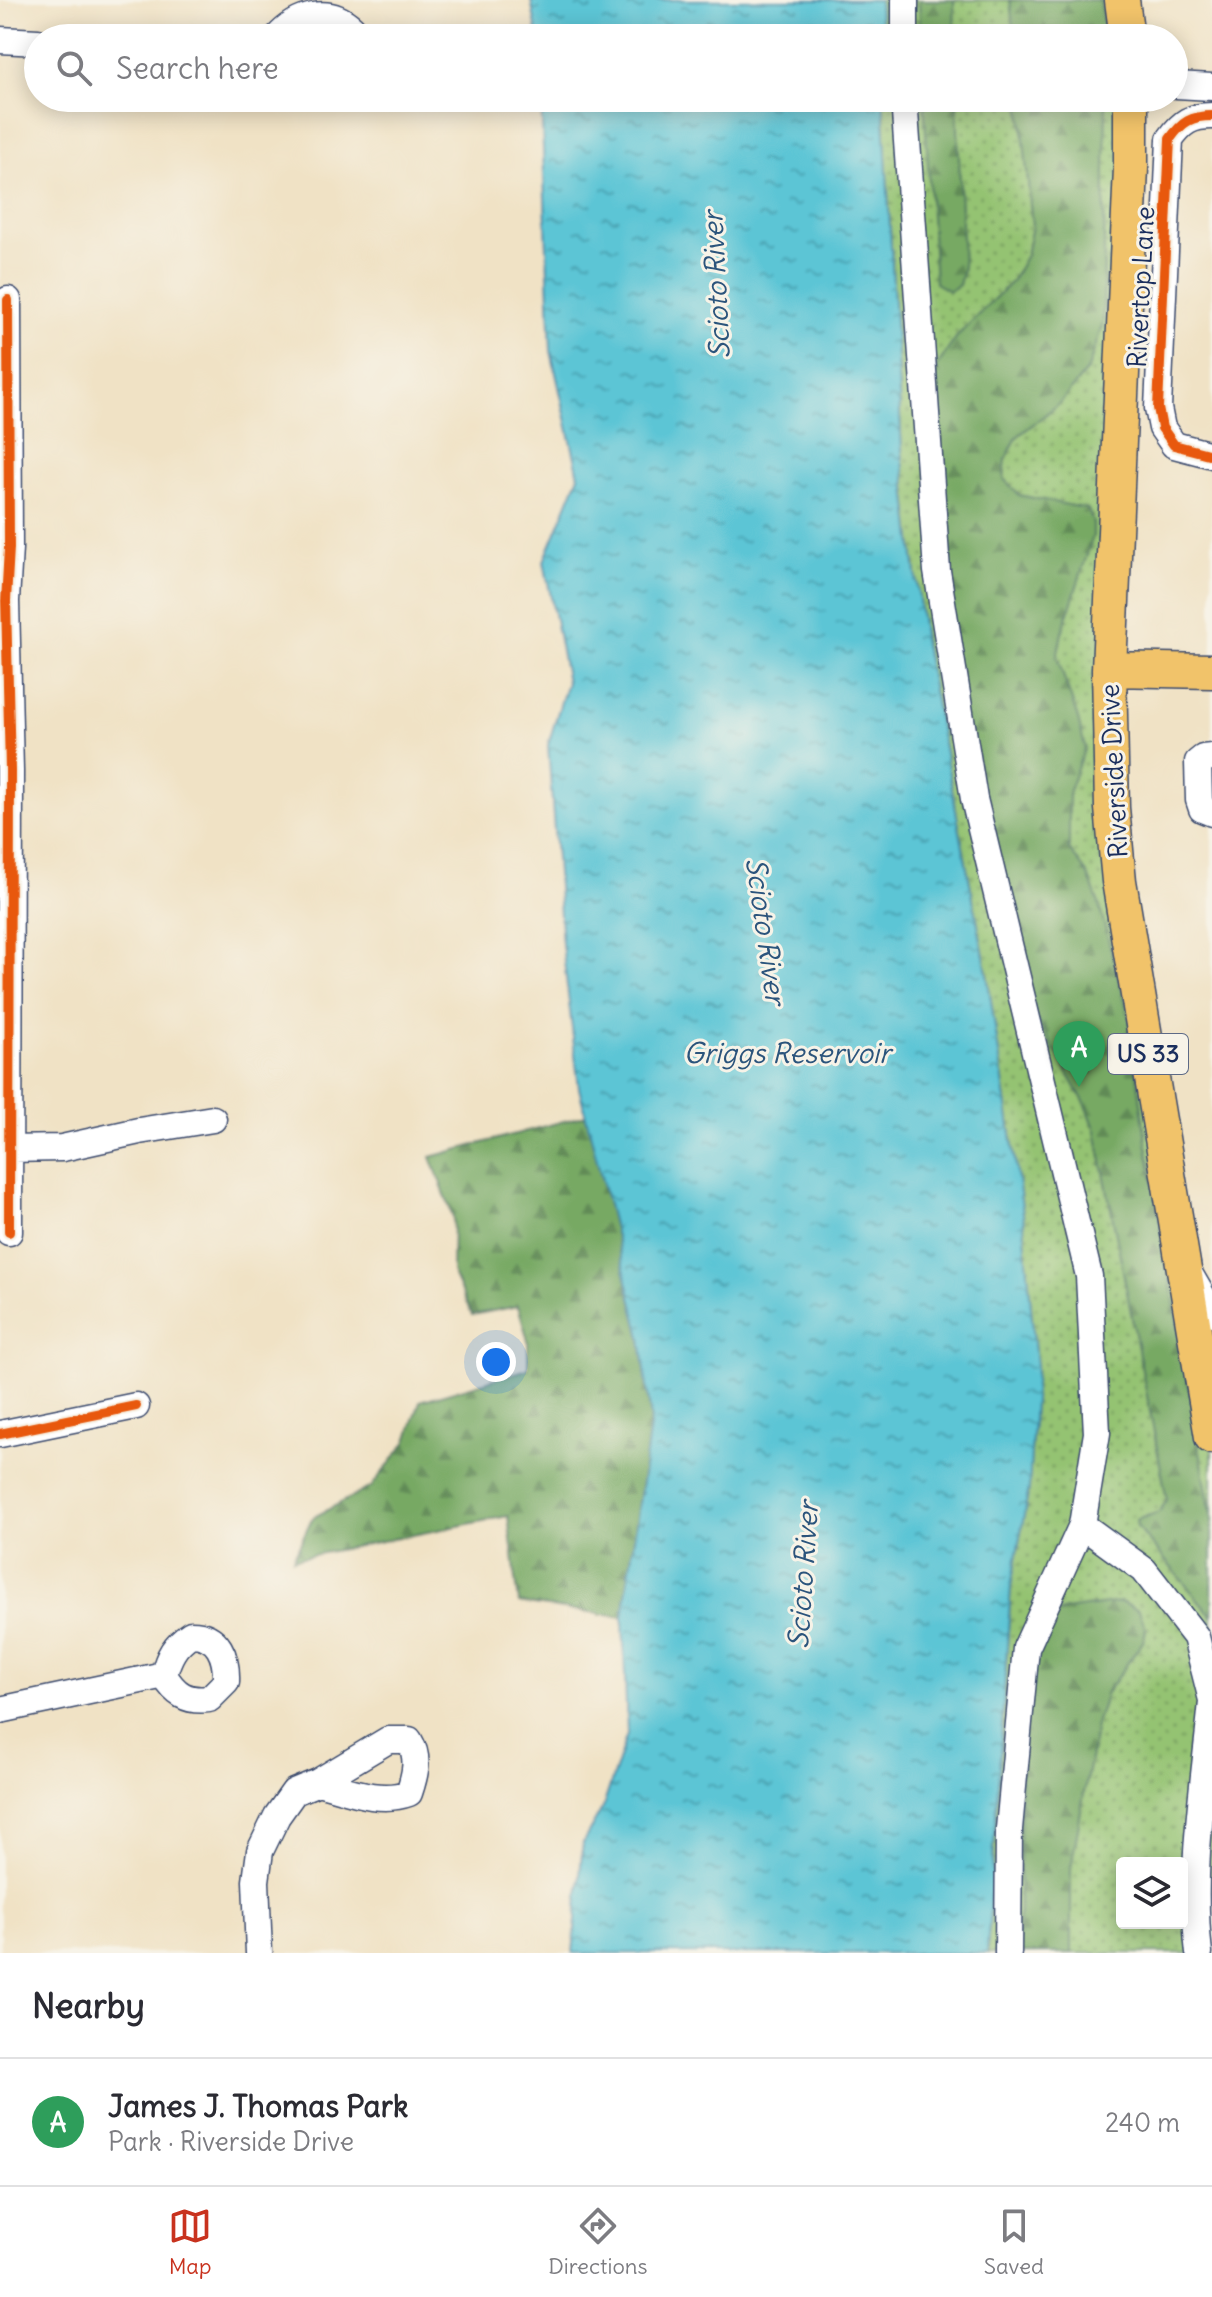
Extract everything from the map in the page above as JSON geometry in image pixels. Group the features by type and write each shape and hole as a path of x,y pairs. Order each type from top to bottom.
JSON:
{"main road":[{"path":"1122,0 1125,24"},
{"name":"Riverside Drive","path":"1131,112 1109,669 1112,808 1119,881 1212,1437"},
{"path":"1109,669 1212,671"}],"street":[{"path":"905,0 905,24"},
{"path":"293,24 327,14 348,24"},
{"path":"0,40 24,41"},
{"path":"1188,86 1212,87"},
{"path":"905,112 937,571 974,799 1089,1276 1097,1433 1082,1525 1026,1648 1009,1829 1008,1953"},
{"name":"Rivertop Lane","path":"1212,116 1198,116 1181,123 1170,139 1158,408 1162,428 1174,445 1212,455"},
{"path":"8,300 9,548 3,601 10,771 9,1232"},
{"path":"1212,757 1198,762 1199,800 1202,809 1212,813"},
{"path":"9,1149 62,1148 213,1119"},
{"path":"1182,1259 1212,1313"},
{"path":"0,1434 136,1406"},
{"path":"1082,1525 1144,1570 1196,1637 1212,1701 1206,1829 1194,1915 1199,1953"},
{"path":"0,1710 164,1675"},
{"path":"259,1953 256,1881 260,1851 277,1816 294,1792 318,1782"}],"green space":[{"path":"879,0 1122,0 1125,24 880,24"},
{"path":"919,0 954,0 955,24 920,24"},
{"path":"1010,0 1100,0 1103,24 1013,24"},
{"path":"884,112 1127,112 1109,742 1212,1437 1212,1953 987,1953 1011,1586 1029,1488 1036,1366 1023,1213 985,961 924,644 902,452"},
{"path":"925,112 957,112 963,269 959,285 949,291 935,283"},
{"path":"1021,112 1106,112 1103,323 1088,369 1060,403 1017,437 1006,459 1004,479 1019,495 1088,509 1093,523 1093,536 1057,657 1085,747 1069,791 1069,849 1088,875 1098,901 1130,1020 1146,1141 1212,1520 1212,1616 1137,1527 1136,1520 1159,1512 1167,1500 1096,1131 1086,1105 1011,974 944,646 935,369 958,335 1011,282 1026,255 1032,226"},
{"path":"586,1115 641,1337 651,1419 623,1617 519,1603 508,1516 293,1559 312,1518 371,1487 407,1441 420,1401 528,1369 528,1340 518,1306 472,1315 452,1272 453,1217 431,1157"},
{"path":"1120,1602 1139,1610 1146,1629 1144,1640 1106,1693 1096,1725 1071,1868 1071,1953 1018,1953 1022,1700 1048,1617 1065,1610"}],"water":[{"path":"531,0 879,0 880,24 535,24"},
{"name":"Griggs Reservoir","path":"542,112 884,112 902,452 924,644 985,961 1023,1213 1036,1366 1029,1488 1011,1586 987,1953 573,1953 583,1842 603,1807 627,1734 623,1617 651,1419 641,1337 579,1088 562,944 548,745 567,682 544,561 579,476 551,351"}],"cycle path":[{"path":"1212,116 1188,121 1170,139 1158,408 1162,428 1174,445 1212,455"},
{"path":"8,300 9,1232"},
{"path":"0,1434 136,1406"}],"place":[{"name":"James J. Thomas Park","path":"1079,1087"}],"water label":[{"name":"Scioto River","path":"716,285"},
{"name":"Scioto River","path":"766,931"},
{"name":"Scioto River","path":"803,1575"}]}
